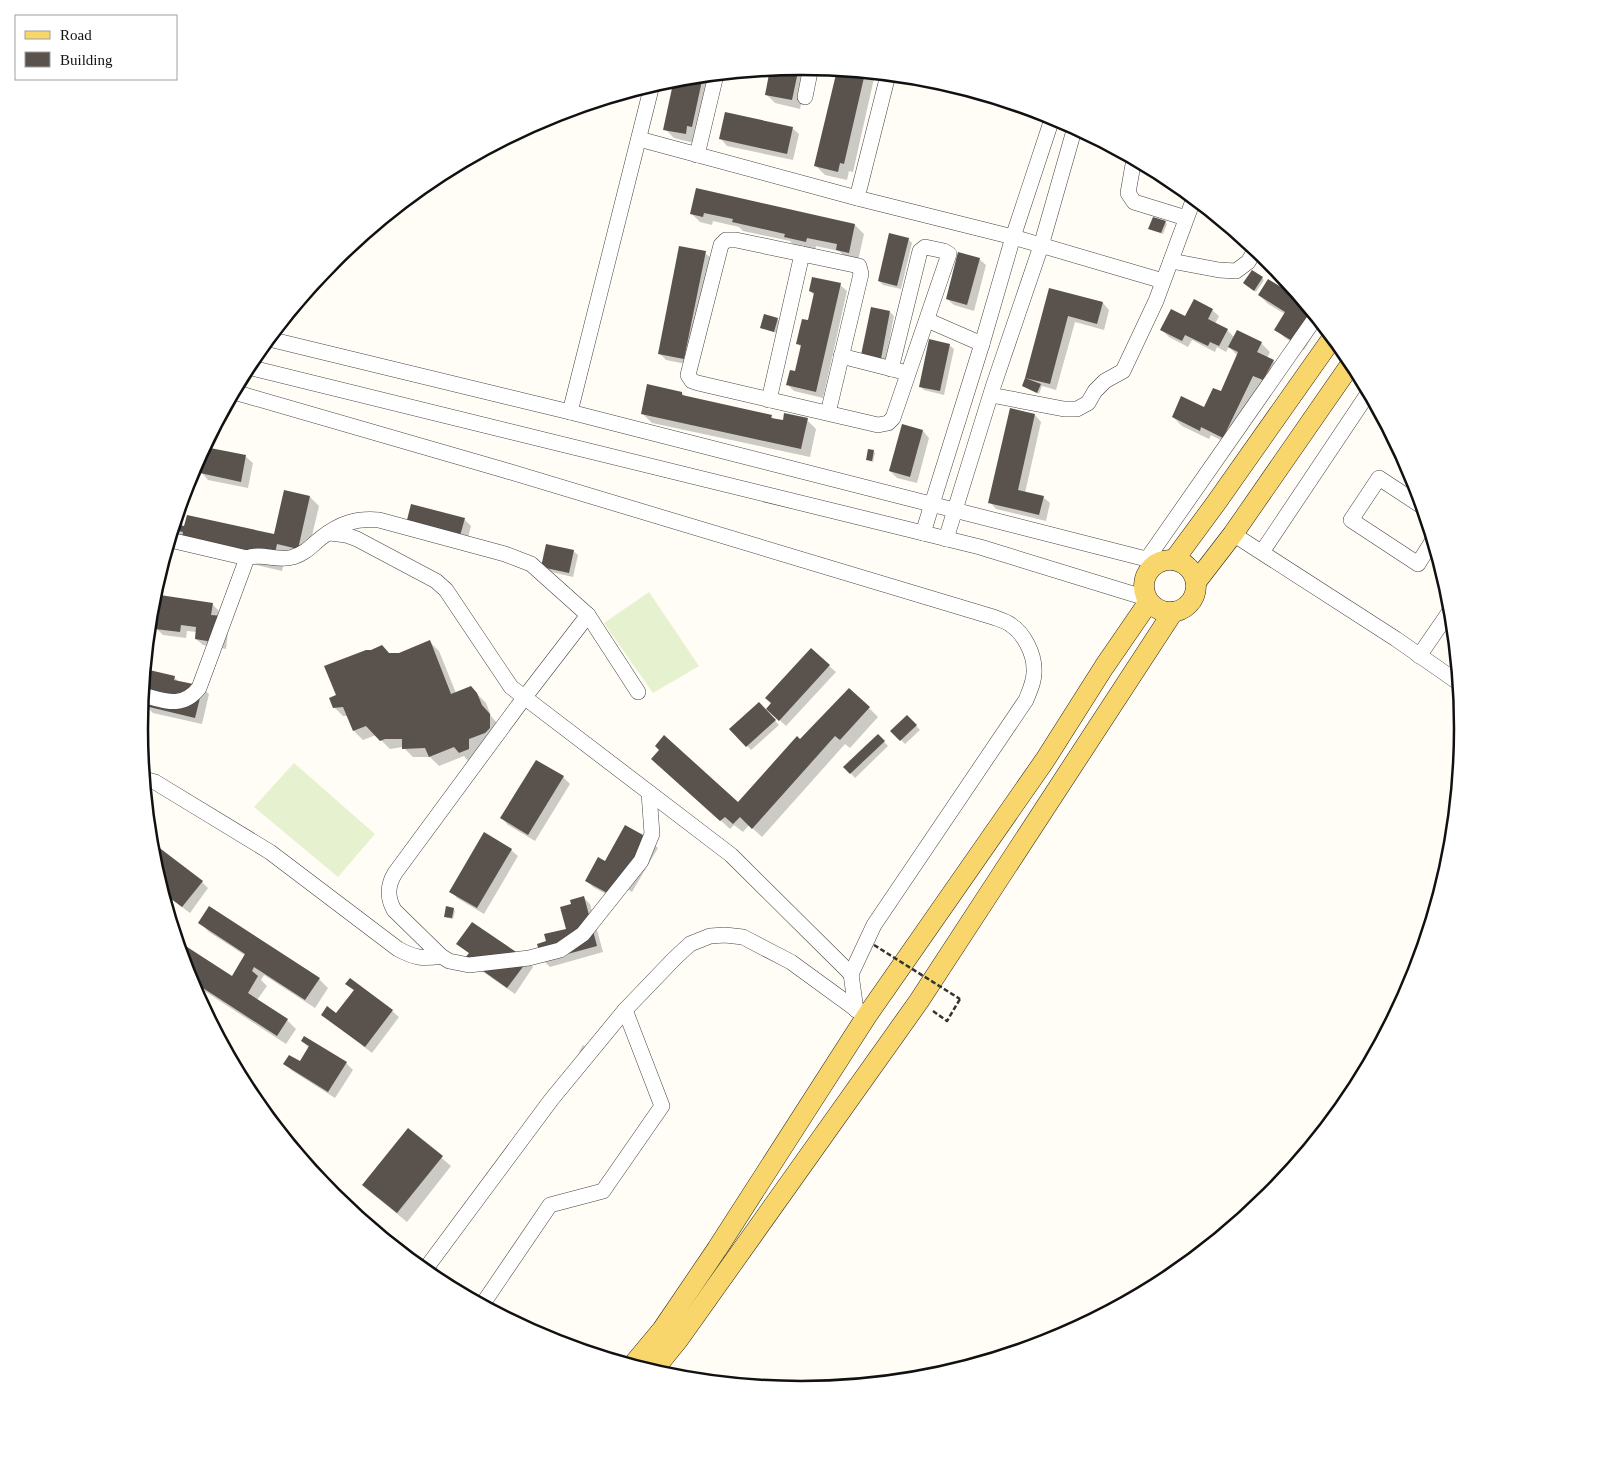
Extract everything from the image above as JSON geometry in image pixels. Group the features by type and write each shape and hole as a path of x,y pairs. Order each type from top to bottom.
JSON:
{"main road":[{"path":"1160,560 1182,563 1194,574 1196,591 1188,605 1181,610 1165,612 1157,610 1147,600 1144,590 1146,574 1216,503 1329,343"},
{"path":"1196,582 1233,534 1347,369"},
{"path":"636,1361 662,1330 717,1249 861,1013 1045,760 1147,600"},
{"path":"657,1365 684,1332 919,1001 1173,612"}],"street":[{"path":"804,97 809,75"},
{"path":"697,155 715,81"},
{"path":"857,198 887,81"},
{"path":"570,412 650,93"},
{"path":"923,533 1013,237 1050,124"},
{"path":"946,539 991,395 1041,246 1073,134"},
{"path":"639,139 857,198 1013,237 1163,281"},
{"path":"1133,166 1128,193 1134,202 1186,218"},
{"path":"991,395 1064,409 1077,409 1088,403 1105,381 1123,371 1156,301 1191,204"},
{"path":"828,413 861,274 859,266 736,240 726,240 721,245 688,375 692,381 878,425 888,423 892,418 949,254 944,251 925,247 920,251 891,369"},
{"path":"769,400 802,254"},
{"path":"1170,261 1219,270 1236,270 1248,262 1252,255"},
{"path":"927,320 982,344"},
{"path":"276,341 570,412 1160,560 1313,322"},
{"path":"842,356 908,373"},
{"path":"256,369 980,547 1147,600"},
{"path":"241,394 513,472 1010,624 1022,636 1031,653 1034,669 1032,685 1026,700 874,925 851,974"},
{"path":"1262,552 1365,398"},
{"path":"1414,501 1379,478 1352,520 1418,564 1429,546"},
{"path":"176,541 247,558 258,556 278,559 292,558 308,551 322,537 336,528 354,520 379,520 505,554 531,564 588,615 638,692"},
{"path":"330,533 358,539 436,581 446,590 511,687 731,855 851,974 861,1013"},
{"path":"1233,534 1396,639 1418,656 1453,678"},
{"path":"149,697 164,701 179,702 190,697 198,688 247,558"},
{"path":"588,615 394,873 389,885 389,898 394,910 440,956 450,961 470,965 529,958 560,950 583,934 641,861 652,834 649,793"},
{"path":"1418,656 1445,618"},
{"path":"150,781 156,782 270,852 411,956 424,958 440,956"},
{"path":"428,1265 551,1100 625,1010 690,944 710,936 725,934 743,937 791,962 861,1013"},
{"path":"485,1300 550,1205 603,1191 662,1106 625,1010"}],"path":[{"path":"874,945 960,999 947,1021"}],"green space":[{"path":"649,592 699,666 653,693 604,623"},
{"path":"294,763 375,834 338,877 254,807"}],"building":[{"path":"797,75 792,100 765,95 769,76"},
{"path":"836,76 864,78 844,164 840,163 838,172 814,166"},
{"path":"701,83 692,127 687,126 686,134 663,130 672,88"},
{"path":"725,112 793,127 787,154 719,139"},
{"path":"696,188 855,224 849,253 836,250 837,244 807,238 806,242 784,237 785,234 732,222 733,219 704,213 703,217 690,214"},
{"path":"1153,217 1166,221 1161,233 1148,229"},
{"path":"889,233 909,238 897,286 878,281"},
{"path":"679,246 706,251 684,359 658,354"},
{"path":"958,252 980,258 967,305 946,299"},
{"path":"1252,270 1263,277 1254,291 1243,283"},
{"path":"812,277 841,283 816,392 786,385 790,370 795,371 801,345 796,344 802,319 808,320 814,293 809,291"},
{"path":"1268,279 1285,290 1309,317 1294,342 1274,330 1285,312 1258,295"},
{"path":"1049,288 1103,302 1097,324 1068,316 1050,384 1025,378"},
{"path":"1194,299 1213,309 1208,319 1228,329 1219,346 1210,342 1208,346 1185,335 1182,341 1160,330 1171,309 1185,316"},
{"path":"871,307 890,311 881,359 861,355"},
{"path":"764,314 778,318 774,332 760,328"},
{"path":"1237,330 1262,342 1257,352 1274,360 1263,380 1253,376 1223,438 1201,427 1200,431 1172,417 1181,396 1204,407 1213,388 1221,391 1238,352 1228,347"},
{"path":"929,339 950,344 940,391 919,387"},
{"path":"1025,378 1041,384 1037,393 1022,386"},
{"path":"647,384 682,392 682,395 772,415 771,418 783,420 784,413 808,418 801,449 641,414"},
{"path":"1010,408 1035,414 1018,490 1044,496 1039,515 988,503"},
{"path":"902,424 923,430 910,477 889,471"},
{"path":"211,448 246,455 241,482 200,473"},
{"path":"868,449 874,450 872,461 866,460"},
{"path":"284,490 310,496 298,549 277,544 273,562 181,541 183,532 179,531 181,525 184,526 187,515 274,534"},
{"path":"411,504 465,518 458,543 405,528"},
{"path":"546,544 574,550 569,573 541,567"},
{"path":"162,595 213,603 211,615 223,616 219,643 195,639 196,627 181,625 180,632 156,629"},
{"path":"430,640 451,694 471,686 477,693 482,705 490,714 490,728 485,733 469,739 469,749 459,753 454,747 429,757 425,748 402,749 402,739 385,739 380,741 366,726 353,731 343,707 333,708 329,698 336,695 324,666 382,645 389,653 399,653"},
{"path":"811,648 830,665 779,721 766,709 771,703 765,698"},
{"path":"151,670 175,676 174,680 203,686 195,718 149,707"},
{"path":"849,688 870,707 840,740 835,736 752,829 740,817 733,824 725,817 720,821 651,759 659,750 655,746 664,735 738,802 797,736 800,739"},
{"path":"759,702 776,720 746,747 729,729"},
{"path":"907,715 917,725 900,741 890,731"},
{"path":"878,734 885,741 850,774 843,767"},
{"path":"536,760 564,776 528,835 500,818"},
{"path":"625,825 652,840 609,894 585,881 598,857 605,861"},
{"path":"484,832 512,849 477,908 449,892"},
{"path":"160,848 203,881 182,907 170,898"},
{"path":"584,896 597,946 542,961 537,944 546,941 544,934 566,929 560,907 571,904 570,900"},
{"path":"209,906 320,978 305,1000 254,967 252,971 258,976 248,993 288,1019 277,1036 202,987 186,946 232,976 245,954 198,923"},
{"path":"446,906 454,908 452,918 444,917"},
{"path":"472,922 528,960 507,988 465,958 469,953 456,944"},
{"path":"350,978 393,1010 365,1047 321,1015 327,1006 336,1013 354,990 345,984"},
{"path":"304,1036 347,1062 328,1092 283,1064 289,1055 300,1061 309,1046 301,1041"},
{"path":"408,1128 443,1156 397,1213 362,1185"}]}
